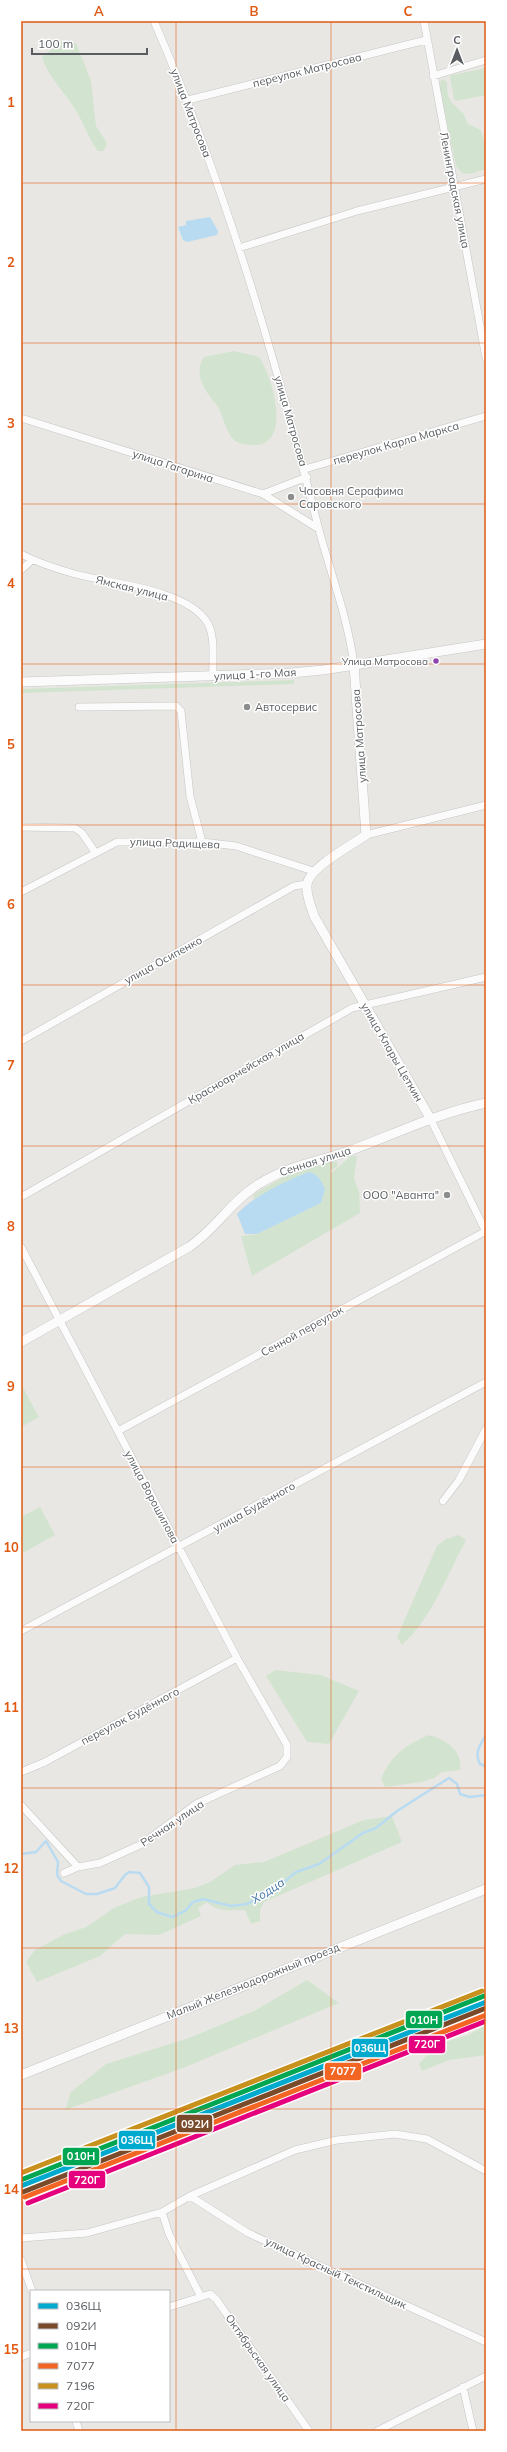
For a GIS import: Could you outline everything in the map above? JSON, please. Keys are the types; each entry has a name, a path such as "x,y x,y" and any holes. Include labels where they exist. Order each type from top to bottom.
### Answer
{"street":[{"name":"улица Матросова","path":"154,21 188,100 239,248 305,469 354,665 366,835"},
{"name":"Ленинградская улица","path":"424,21 426,40 455,187 486,358"},
{"name":"переулок Матросова","path":"188,100 426,40"},
{"path":"433,76 486,60"},
{"path":"239,248 357,211 486,178"},
{"name":"переулок Карла Маркса","path":"305,469 486,416"},
{"name":"улица Гагарина","path":"21,418 263,494 319,529"},
{"path":"263,494 307,477"},
{"name":"Ямская улица","path":"21,554 32,560 74,574 167,595 197,610 208,623 210,630 213,676"},
{"path":"21,570 32,560"},
{"name":"улица 1-го Мая","path":"21,682 291,673 354,665 486,644"},
{"path":"79,707 176,706 181,711 190,796 202,842"},
{"path":"307,884 313,871 366,835 486,805"},
{"path":"21,826 75,828 82,833 95,852"},
{"name":"улица Радищева","path":"21,892 95,852 117,842 202,842 236,846 313,871"},
{"name":"улица Клары Цеткин","path":"307,884 308,898 314,916 430,1118 486,1231"},
{"name":"улица Осипенко","path":"21,1041 294,886 307,884"},
{"name":"Красноармейская улица","path":"21,1197 352,1008 486,977"},
{"name":"Сенная улица","path":"21,1342 198,1241 237,1199 274,1175 299,1164 362,1146 430,1118 486,1103"},
{"name":"Сенной переулок","path":"118,1432 486,1231"},
{"name":"улица Ворошилова","path":"21,1247 58,1320 237,1658 287,1745"},
{"name":"улица Будённого","path":"21,1631 179,1548 486,1382"},
{"path":"443,1501 459,1480 486,1429"},
{"name":"переулок Будённого","path":"21,1772 45,1762 237,1658"},
{"name":"Речная улица","path":"64,1873 78,1867 100,1863 142,1844 196,1804 280,1766 287,1757 287,1745"},
{"path":"21,1805 78,1867"},
{"name":"Малый Железнодорожный проезд","path":"21,2075 486,1889"},
{"path":"21,2238 87,2233 162,2212 190,2196 295,2150 337,2140 395,2134 427,2140 486,2170"},
{"name":"улица Красный Текстильщик","path":"190,2196 248,2233 486,2342"},
{"path":"162,2212 169,2234 201,2297 170,2307"},
{"path":"21,2260 32,2290"},
{"name":"Октябрьская улица","path":"201,2297 210,2294 216,2299 309,2431"},
{"path":"21,2358 30,2354"},
{"path":"377,2431 486,2376"},
{"path":"463,2387 474,2431"}],"green space":[{"path":"63,40 76,43 91,81 96,126 107,143 104,151 98,151 71,102 48,71 42,57"},
{"path":"486,68 486,95 456,101 454,99 450,77 452,75"},
{"path":"444,79 447,83 448,96 452,103 463,113 468,124 481,130 486,148 486,169 470,174 462,173 456,166 439,85 441,80"},
{"path":"234,351 259,357 269,377 273,391 276,405 274,431 268,440 258,445 242,444 233,439 227,429 221,412 207,393 201,381 200,369 204,357"},
{"path":"294,680 294,684 21,693 21,689"},
{"path":"351,1156 357,1156 354,1178 359,1192 360,1213 252,1276 241,1236 257,1234 321,1203 301,1175 254,1199 253,1195 294,1172 316,1164 338,1162 337,1167 331,1170 330,1174"},
{"path":"21,1384 39,1417 21,1427"},
{"path":"40,1507 55,1535 21,1554 21,1517"},
{"path":"459,1535 466,1540 438,1596 422,1622 402,1645 397,1637 437,1546 446,1539"},
{"path":"275,1670 321,1675 359,1691 329,1744 307,1742 266,1676"},
{"path":"429,1735 447,1743 456,1751 459,1757 460,1770 442,1772 434,1778 421,1782 385,1787 381,1779 394,1757 413,1742"},
{"path":"392,1816 402,1842 264,1902 260,1910 260,1921 251,1924 245,1910 215,1908 207,1902 198,1908 201,1916 159,1935 125,1934 100,1956 37,1982 26,1962 35,1950 63,1935 86,1927 114,1908 141,1897 195,1888 210,1882 235,1865 264,1862 364,1820"},
{"path":"307,1980 339,2003 183,2068 65,2110 71,2092 106,2064 189,2038 254,2011"},
{"path":"486,2025 486,2055 449,2060 422,2071 419,2064 438,2044 469,2035"}],"water":[{"path":"210,217 218,231 217,235 187,242 183,240 178,227 186,225 186,221"},
{"path":"309,1172 315,1174 319,1178 325,1189 321,1203 257,1234 245,1234 237,1214 243,1208 251,1201 270,1190"}],"waterway":[{"name":"Ходца","path":"486,1735 478,1749 478,1760 480,1764 486,1766"},
{"name":"Ходца","path":"21,1854 36,1852 46,1841 58,1862 57,1875 61,1881 86,1894 97,1894 115,1888 129,1872 140,1873 149,1887 149,1904 157,1912 172,1917 185,1911 193,1902 203,1899 231,1906 247,1904 277,1888 296,1872 319,1864 363,1833 376,1828 397,1811 449,1778 457,1784 460,1794 470,1797 486,1795"}],"transit line":[{"name":"7196","path":"21,2173 482,1991"},
{"name":"010Н","path":"21,2180 484,1996"},
{"name":"036Щ","path":"21,2186 486,2002"},
{"name":"092И","path":"23,2192 486,2008"},
{"name":"7077","path":"25,2197 486,2015"},
{"name":"720Г","path":"28,2203 486,2021"}],"place":[{"name":"Часовня Серафима Саровского","path":"291,497"},
{"name":"Улица Матросова","path":"436,661"},
{"name":"Автосервис","path":"247,707"},
{"name":"ООО \"Аванта\"","path":"447,1195"}]}
